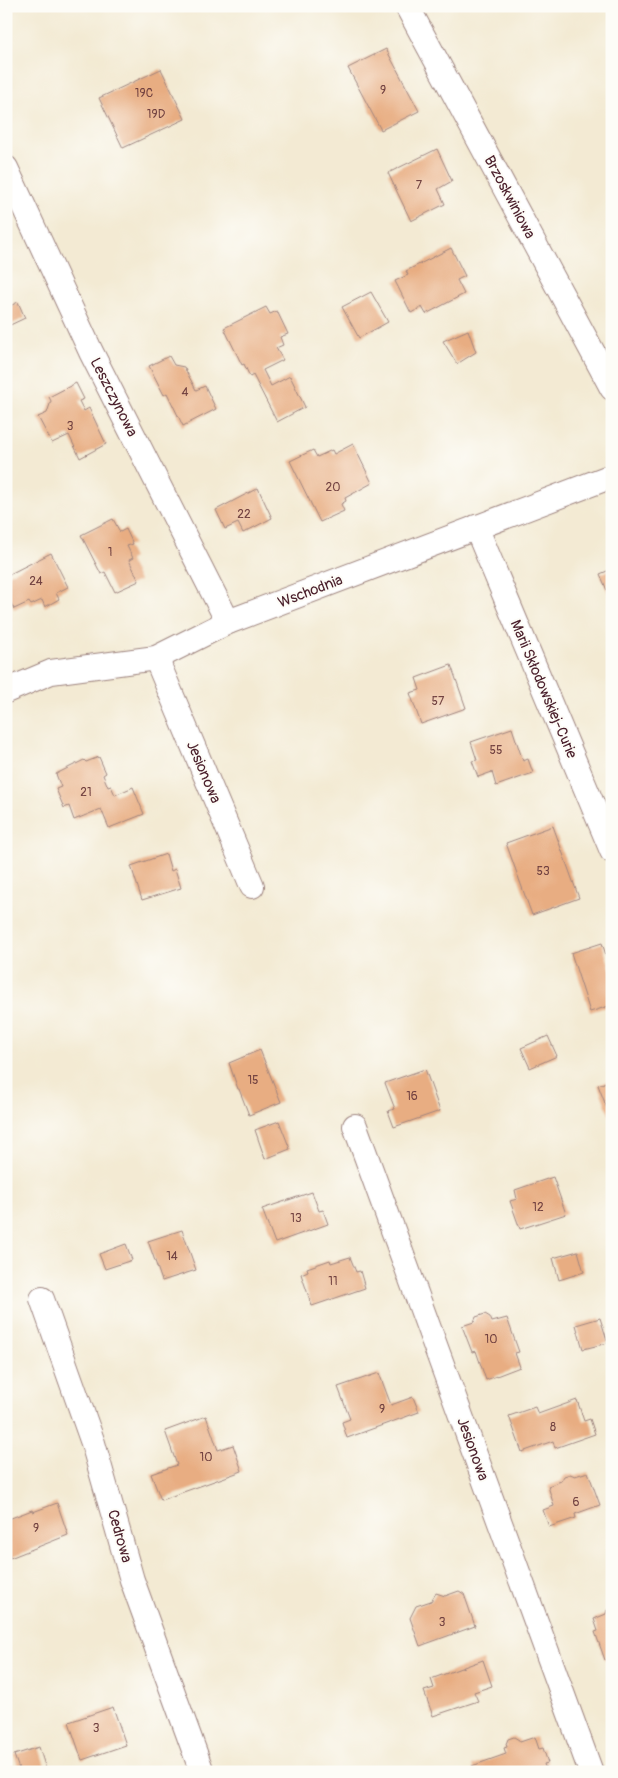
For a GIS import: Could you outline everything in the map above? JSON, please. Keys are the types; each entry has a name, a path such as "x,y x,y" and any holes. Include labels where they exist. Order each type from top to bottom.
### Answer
{"street":[{"name":"Brzoskwiniowa","path":"407,6 612,388"},
{"name":"Leszczynowa","path":"6,168 91,352 228,622"},
{"name":"Wschodnia","path":"6,691 51,672 156,658 228,622 612,476"},
{"name":"Marii Skłodowskiej-Curie","path":"476,527 612,851"},
{"name":"Jesionowa","path":"156,658 252,886"},
{"name":"Jesionowa","path":"355,1126 590,1772"},
{"name":"Cedrowa","path":"42,1299 93,1443 132,1580 202,1772"}],"building":[{"path":"386,49 419,111 381,130 348,68"},
{"path":"161,69 185,119 123,148 99,98"},
{"path":"437,149 452,181 438,189 445,204 411,221 388,173"},
{"path":"451,248 465,276 457,280 464,294 426,314 422,307 411,313 395,281 408,275 406,271"},
{"path":"371,292 388,322 359,338 342,307"},
{"path":"18,302 25,318 6,327 6,308"},
{"path":"266,307 270,314 277,311 288,334 280,337 283,345 276,348 283,360 263,370 271,386 290,376 305,407 277,422 253,375 250,377 244,364 242,365 224,328"},
{"path":"468,330 476,352 457,364 443,341"},
{"path":"169,356 174,365 184,367 196,390 205,386 216,409 183,426 167,393 164,395 149,366"},
{"path":"76,383 84,399 79,401 84,411 89,408 106,444 80,458 69,435 52,443 38,417 47,413 51,401 49,397"},
{"path":"353,444 372,483 345,498 346,501 341,504 344,511 320,522 290,461 313,450 317,457 332,450 334,454"},
{"path":"258,488 272,518 243,533 238,523 225,529 216,510"},
{"path":"113,519 120,532 126,529 133,544 127,546 133,558 129,560 139,581 115,592 105,572 101,574 81,535"},
{"path":"51,553 68,587 56,593 59,599 45,607 42,600 31,605 29,602 14,609 6,594 6,576"},
{"path":"612,569 612,602 600,574"},
{"path":"451,665 466,708 421,724 410,693 420,690 416,678"},
{"path":"512,728 523,761 528,759 533,773 496,786 492,772 478,777 472,761 477,760 471,742"},
{"path":"99,757 106,773 103,775 108,787 111,786 115,795 133,787 144,814 109,828 101,809 74,820 69,806 64,808 56,789 61,787 56,774 84,760 86,762"},
{"path":"553,826 579,898 532,915 506,843"},
{"path":"166,854 171,871 175,869 181,888 142,900 131,866"},
{"path":"602,943 612,973 612,1005 590,1012 571,953"},
{"path":"548,1036 557,1056 530,1068 521,1048"},
{"path":"260,1050 281,1102 249,1115 229,1063"},
{"path":"425,1069 440,1111 394,1127 388,1111 395,1109 385,1083"},
{"path":"612,1080 612,1115 610,1116 598,1085"},
{"path":"279,1121 290,1149 265,1159 255,1130"},
{"path":"553,1177 566,1214 520,1229 510,1201 517,1199 515,1190"},
{"path":"312,1192 319,1211 323,1210 328,1224 275,1243 262,1209"},
{"path":"182,1230 196,1270 162,1281 148,1241"},
{"path":"126,1244 132,1260 105,1269 99,1254"},
{"path":"578,1251 584,1272 559,1280 553,1258"},
{"path":"350,1257 356,1272 360,1271 365,1288 312,1306 301,1274 308,1271 307,1268 330,1260 331,1263"},
{"path":"485,1314 490,1317 492,1322 507,1318 519,1352 515,1353 520,1367 486,1380 476,1351 472,1352 462,1326 474,1322 476,1317"},
{"path":"600,1318 608,1343 583,1349 576,1325"},
{"path":"379,1373 391,1405 413,1397 419,1412 347,1438 342,1422 350,1419 338,1387"},
{"path":"577,1400 584,1421 590,1419 595,1434 555,1448 553,1441 522,1452 509,1416 535,1407 538,1414"},
{"path":"206,1416 218,1450 233,1445 242,1471 161,1500 151,1474 177,1465 165,1431"},
{"path":"588,1472 600,1505 575,1514 576,1518 549,1527 543,1510 554,1506 548,1486 561,1481 564,1476 570,1474 575,1476"},
{"path":"57,1503 68,1535 10,1558 6,1546 6,1520"},
{"path":"459,1591 464,1594 475,1626 420,1646 410,1618 416,1606 431,1601 436,1593 445,1596"},
{"path":"612,1609 612,1658 605,1660 595,1632 598,1631 594,1619 606,1614 607,1610"},
{"path":"483,1660 492,1686 474,1692 478,1701 433,1716 424,1691 434,1688 431,1679"},
{"path":"113,1707 126,1745 82,1760 69,1722"},
{"path":"514,1737 520,1742 535,1737 539,1749 543,1748 548,1763 544,1764 547,1772 474,1772 472,1766 506,1754 504,1748 507,1747 508,1739"},
{"path":"39,1747 47,1772 20,1772 14,1755"}]}
